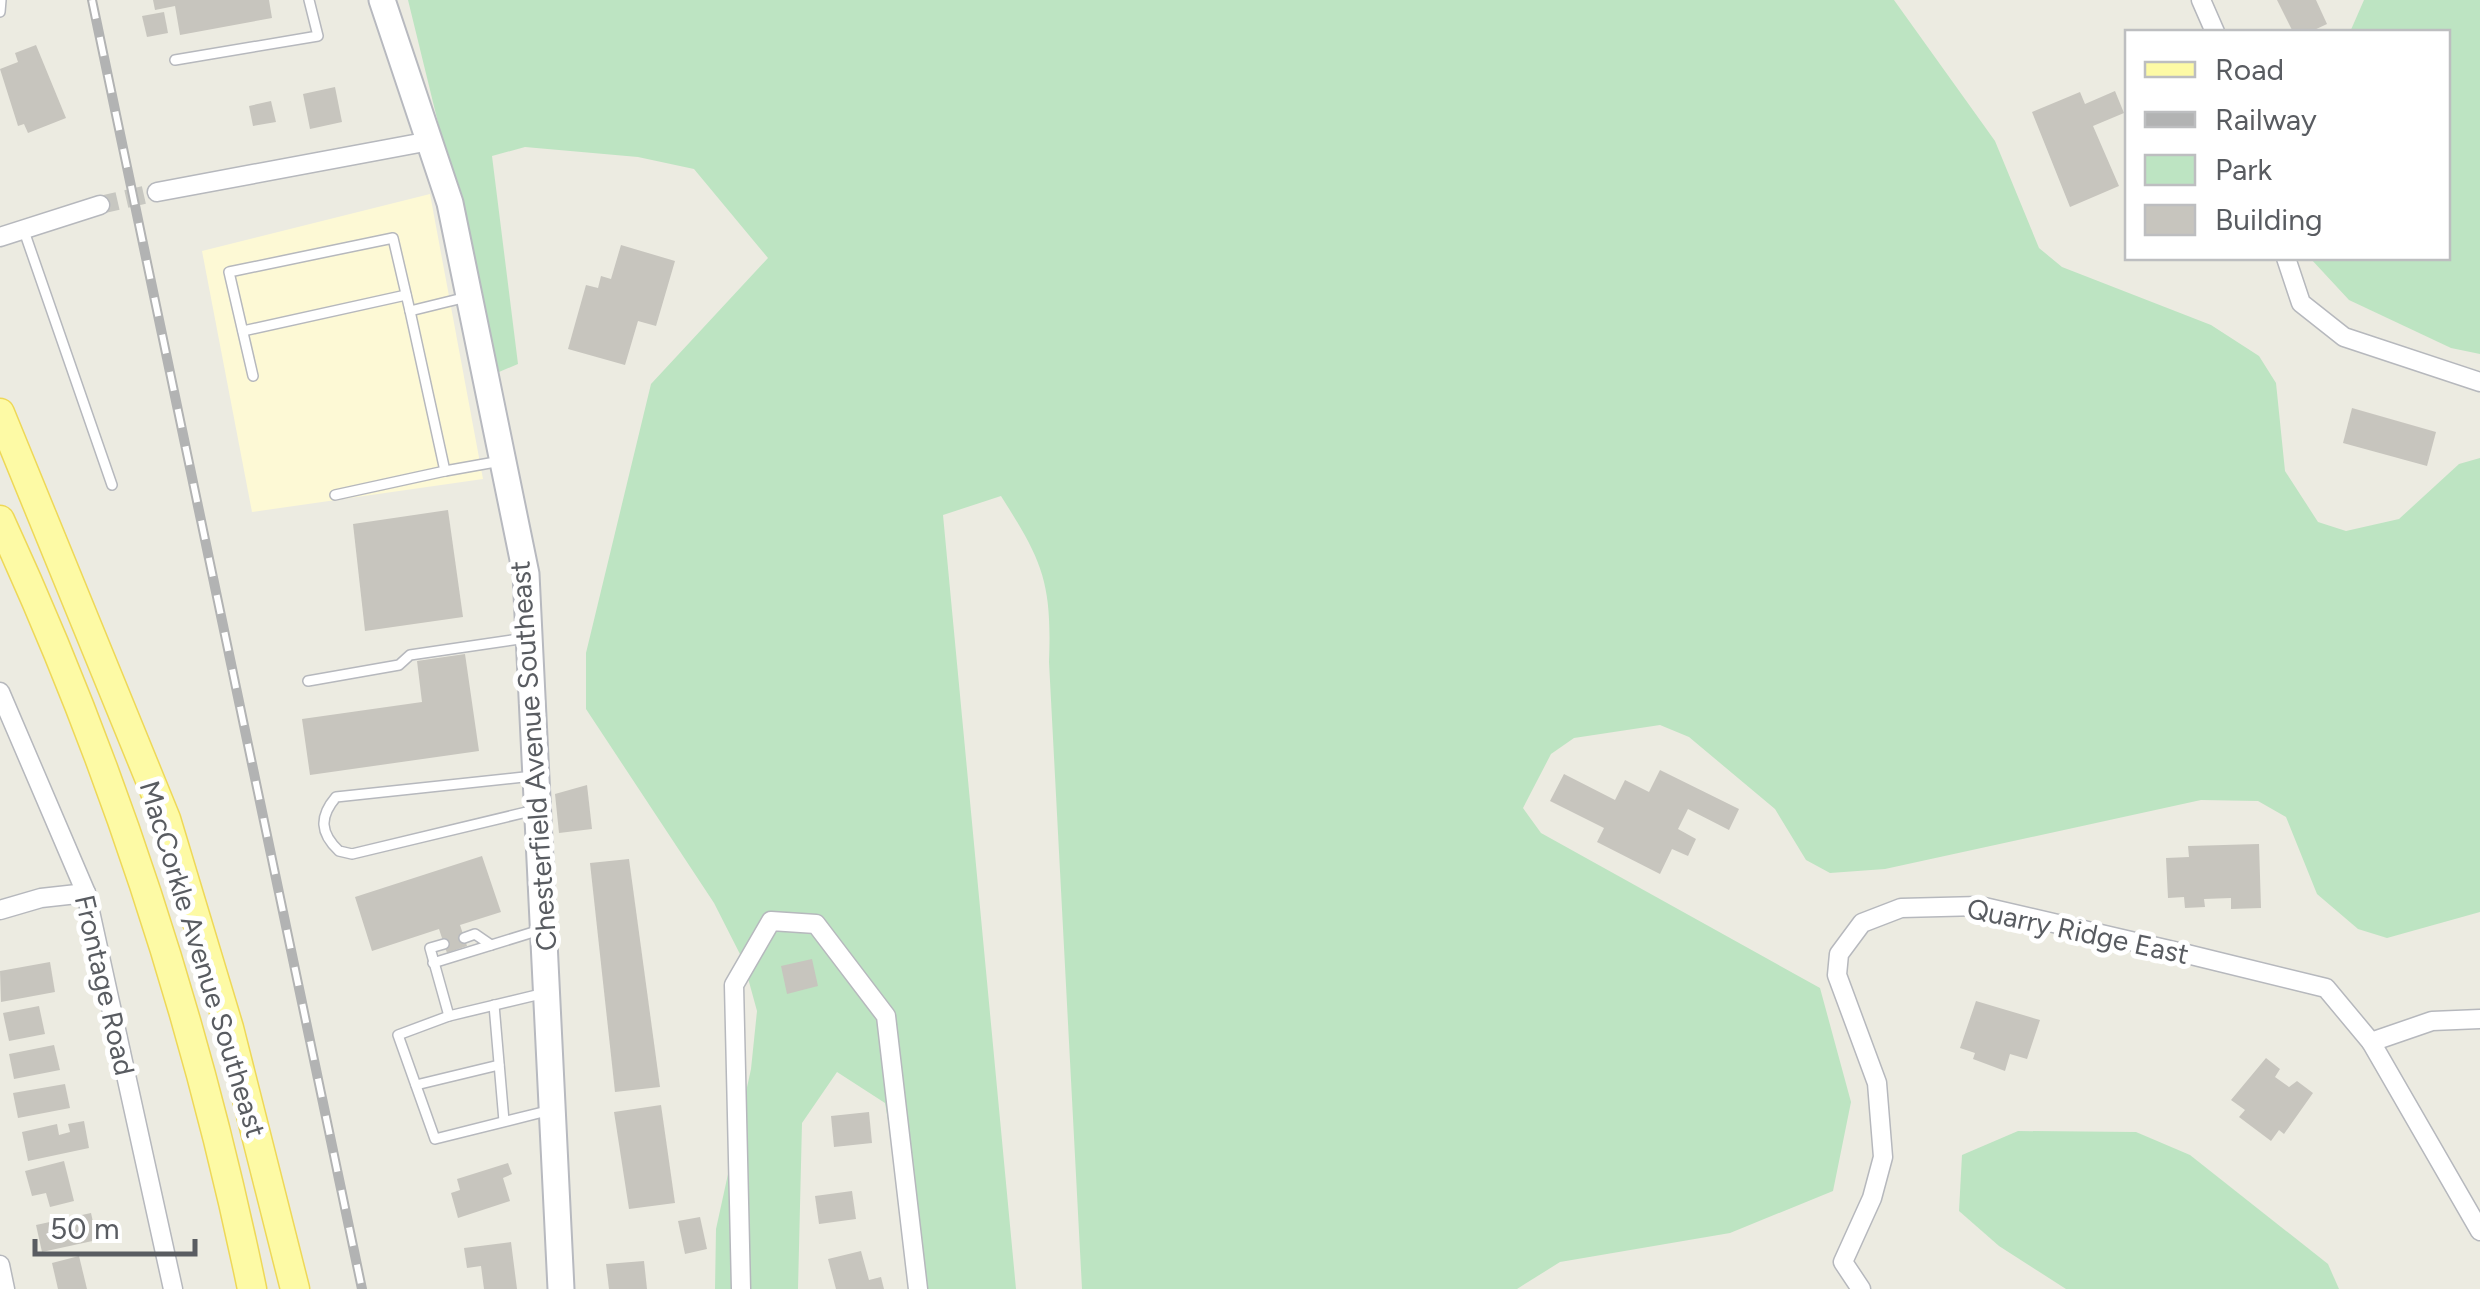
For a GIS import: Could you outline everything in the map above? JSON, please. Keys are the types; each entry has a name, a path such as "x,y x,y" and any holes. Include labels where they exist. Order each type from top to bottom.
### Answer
{"main road":[{"name":"MacCorkle Avenue Southeast","path":"0,413 166,819 229,1028 294,1289"},
{"name":"MacCorkle Avenue Southeast","path":"0,520 65,661 160,926 227,1168 252,1289"}],"street":[{"name":"Chesterfield Avenue Southeast","path":"382,0 450,202 526,574 561,1289"},
{"path":"2201,0 2214,30"},
{"path":"157,192 430,141"},
{"path":"0,237 100,205"},
{"path":"2287,260 2302,303 2344,337 2480,382"},
{"name":"Frontage Road","path":"0,692 86,893 173,1289"},
{"path":"0,910 41,898 86,893"},
{"name":"Quarry Ridge East","path":"1861,1289 1844,1262 1872,1198 1884,1157 1884,1127 1878,1083 1837,975 1839,954 1862,923 1900,908 1980,906 2191,955 2326,988 2371,1042"},
{"path":"742,1289 734,985 771,920 816,924 886,1016 918,1289"},
{"path":"2480,1019 2432,1021 2371,1042 2480,1231"},
{"path":"0,1265 5,1289"}],"lane":[{"path":"0,12 1,0"},
{"path":"176,60 318,36 310,0"},
{"path":"23,228 112,485"},
{"path":"253,376 230,272 393,238 445,472"},
{"path":"243,331 406,295"},
{"path":"410,311 470,296"},
{"path":"336,495 503,460"},
{"path":"308,681 399,666 410,655 529,638"},
{"path":"536,775 336,797 324,811 322,827 339,851 352,854 538,809"},
{"path":"433,963 546,928"},
{"path":"464,938 476,934 491,945"},
{"path":"444,944 430,948 449,1016"},
{"path":"548,992 449,1016 398,1034 435,1139 552,1109"},
{"path":"494,1005 504,1122"},
{"path":"416,1085 499,1065"}],"shaded area":[{"path":"430,194 483,479 252,512 202,251"}],"green space":[{"path":"408,0 1894,0 1995,141 2039,248 2062,267 2211,325 2259,356 2276,383 2285,471 2318,522 2346,531 2399,519 2459,464 2480,458 2480,912 2387,938 2358,929 2317,894 2286,817 2258,801 2201,800 1885,869 1830,873 1806,860 1775,809 1689,737 1660,725 1574,738 1551,754 1523,808 1541,833 1820,988 1851,1102 1833,1191 1730,1233 1560,1262 1517,1289 1082,1289 1049,612 1035,557 1001,496 943,515 1016,1289 918,1289 885,1103 837,1072 802,1123 798,1289 715,1289 716,1229 751,1069 757,1011 743,960 714,903 586,709 586,653 651,384 768,258 694,169 638,157 525,147 492,156 518,364 499,372"},
{"path":"2364,0 2480,0 2480,354 2451,348 2349,300 2312,260 2450,260 2450,30 2351,30"},
{"path":"2018,1131 2136,1132 2190,1155 2328,1264 2339,1289 2066,1289 1999,1246 1959,1211 1962,1155"}],"building":[{"path":"153,0 269,0 272,18 180,35 175,6 155,10"},
{"path":"2277,0 2316,0 2327,24 2314,30 2292,30"},
{"path":"164,12 168,33 147,37 142,16"},
{"path":"36,45 66,118 28,133 24,124 18,126 0,69 18,62 15,53"},
{"path":"335,87 342,122 310,129 303,94"},
{"path":"2115,91 2124,113 2093,126 2119,186 2070,207 2032,112 2080,92 2085,104"},
{"path":"271,101 276,122 253,126 249,106"},
{"path":"621,245 675,261 656,326 638,321 625,365 568,349 586,285 598,288 601,276 611,279"},
{"path":"2352,408 2436,432 2427,466 2343,443"},
{"path":"448,510 463,617 365,631 353,524"},
{"path":"465,654 479,751 310,775 302,719 422,702 417,661"},
{"path":"1660,770 1739,809 1729,830 1688,809 1678,829 1696,839 1688,856 1672,849 1660,874 1597,842 1604,828 1550,801 1564,774 1615,800 1625,780 1649,792"},
{"path":"587,785 592,829 559,833 555,794"},
{"path":"2259,844 2261,908 2231,909 2231,898 2204,899 2205,907 2185,908 2184,897 2168,898 2166,858 2189,857 2188,846"},
{"path":"482,856 501,912 460,925 467,946 447,953 439,929 372,951 355,897"},
{"path":"629,859 660,1087 615,1092 590,863"},
{"path":"812,959 818,986 787,994 781,966"},
{"path":"50,962 55,992 1,1002 0,971"},
{"path":"1976,1001 2040,1020 2027,1059 2010,1054 2005,1071 1973,1059 1975,1053 1960,1048"},
{"path":"39,1006 45,1034 9,1041 3,1013"},
{"path":"54,1045 60,1070 14,1079 9,1054"},
{"path":"2266,1058 2280,1069 2275,1077 2289,1087 2297,1081 2313,1093 2284,1134 2279,1130 2271,1141 2239,1117 2245,1110 2231,1100"},
{"path":"65,1084 70,1108 18,1118 13,1093"},
{"path":"661,1105 675,1203 629,1209 614,1112"},
{"path":"869,1112 872,1143 834,1147 831,1116"},
{"path":"84,1121 89,1148 28,1161 22,1132 57,1124 59,1135 70,1132 68,1124"},
{"path":"64,1161 74,1201 50,1207 46,1193 32,1196 25,1171"},
{"path":"508,1163 512,1174 503,1178 510,1201 458,1218 451,1193 460,1190 457,1179"},
{"path":"852,1191 856,1219 819,1224 815,1196"},
{"path":"91,1213 97,1240 42,1252 36,1225"},
{"path":"700,1217 707,1249 685,1254 678,1221"},
{"path":"511,1242 517,1289 484,1289 481,1266 467,1268 464,1248"},
{"path":"861,1251 869,1280 881,1277 884,1289 836,1289 828,1259"},
{"path":"79,1256 87,1289 58,1289 52,1263"},
{"path":"644,1261 647,1289 609,1289 606,1264"}],"tunnel":[{"path":"100,205 157,192"}],"railway":[{"path":"92,0 362,1289"}]}
